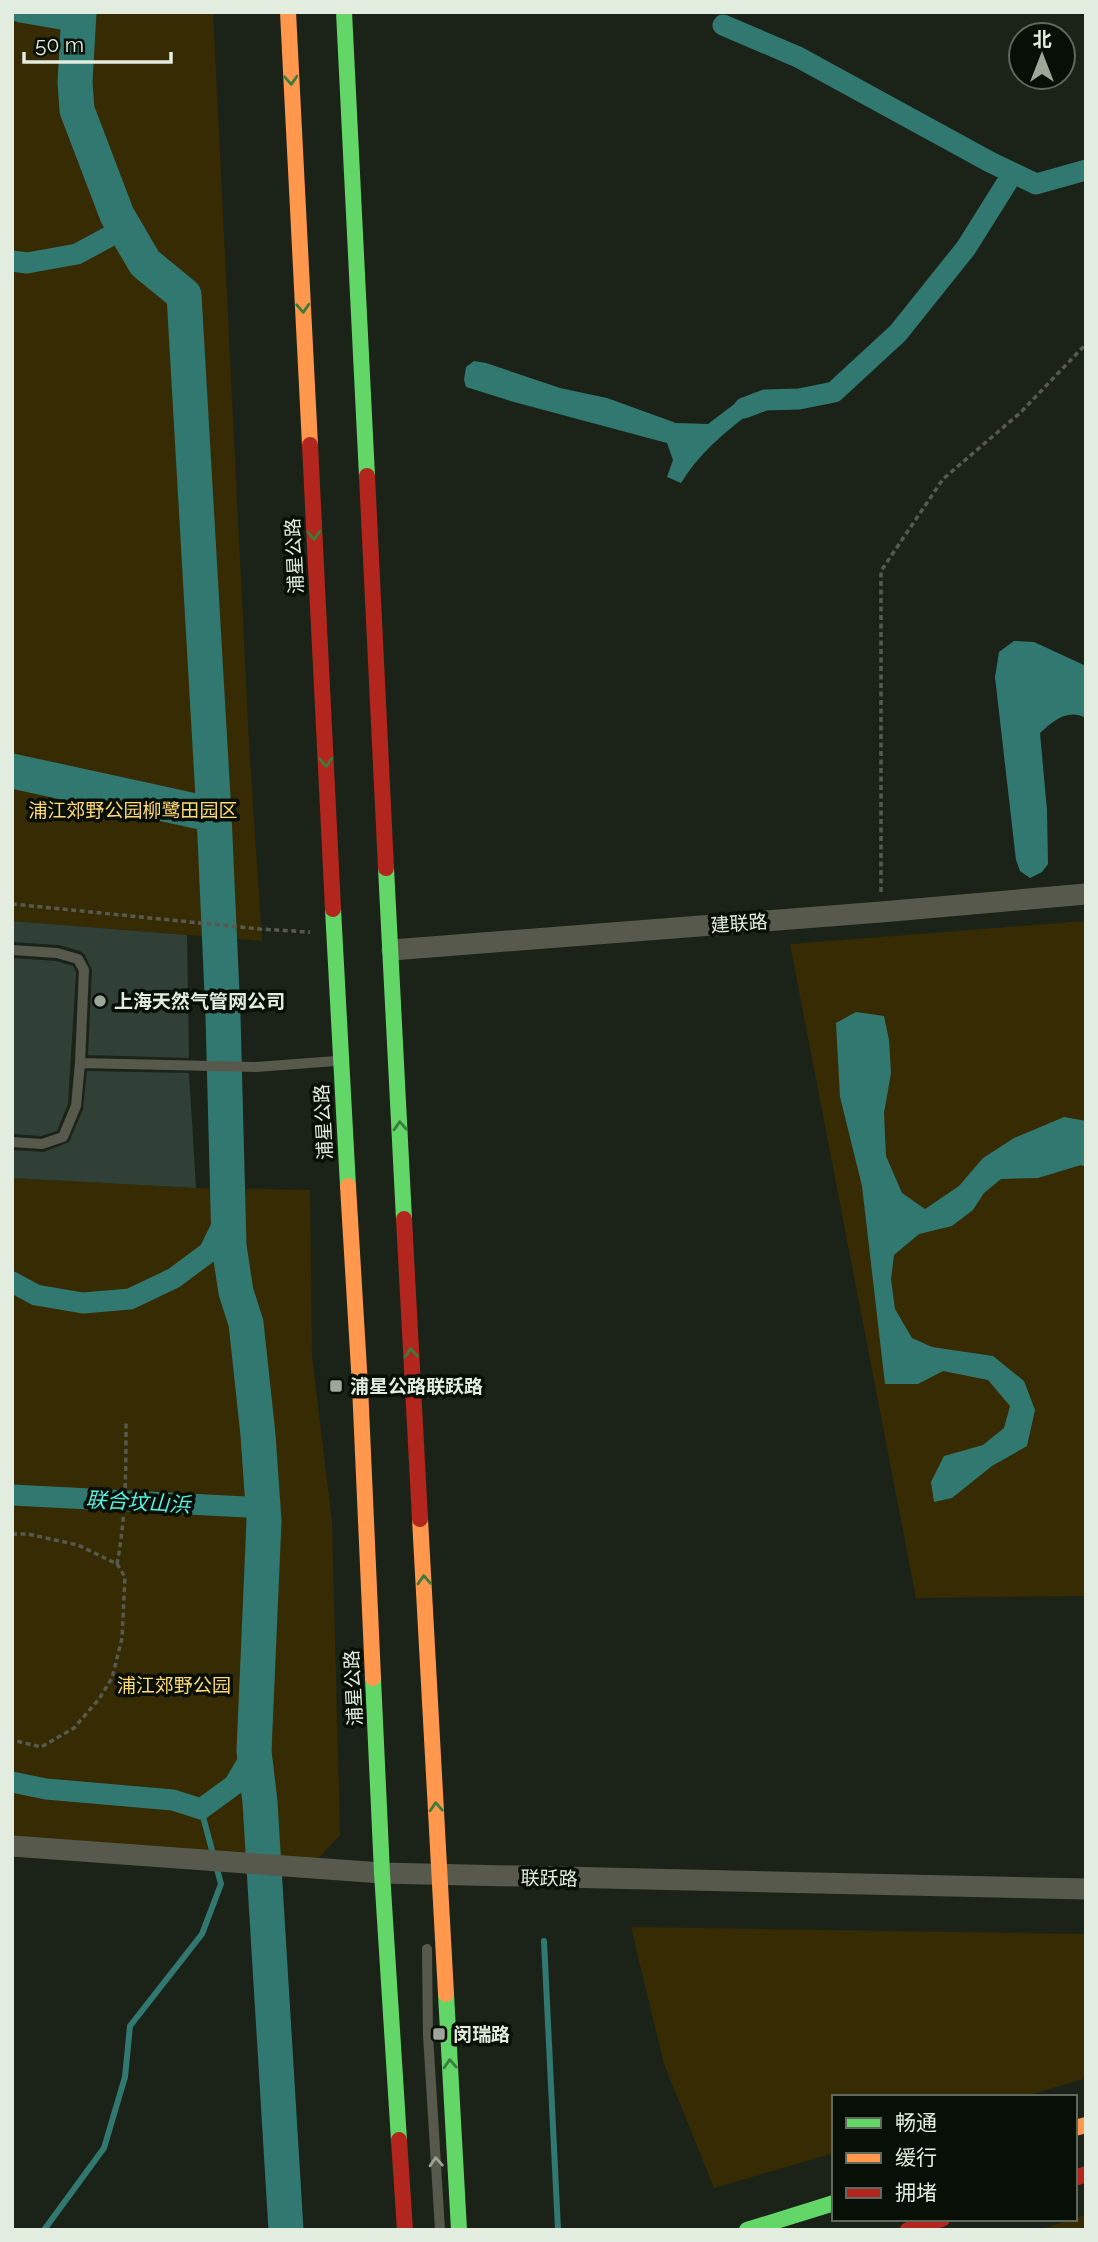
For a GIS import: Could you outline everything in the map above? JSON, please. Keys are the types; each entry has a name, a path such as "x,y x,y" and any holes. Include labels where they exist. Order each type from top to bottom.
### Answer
{"main road":[{"name":"浦星公路","path":"288,12 334,934 360,1386 382,1873 405,2230"},
{"path":"344,12 408,1306 459,2230"},
{"path":"747,2230 832,2204"},
{"path":"908,2230 936,2221"}],"street":[{"name":"建联路","path":"392,950 1086,894"},
{"name":"联跃路","path":"12,1846 382,1873 1086,1889"}],"lane":[{"path":"12,950 57,953 78,959 84,970 76,1106 63,1137 42,1144 12,1142"},
{"path":"80,1063 256,1067 341,1061"},
{"path":"430,1915 440,1875"},
{"path":"427,1941 428,2035 440,2230"}],"path":[{"path":"881,912 881,570 943,479 1020,412 1086,344"},
{"path":"12,904 246,928 334,934"},
{"path":"117,1564 123,1532 126,1421"},
{"path":"12,1534 29,1534 78,1545 117,1564 125,1577 122,1638 112,1678 106,1689 74,1728 41,1747 12,1740"}],"green space":[{"name":"浦江郊野公园柳鹭田园区","path":"12,12 213,12 249,743 262,941 12,921"},
{"path":"1086,921 1086,1596 916,1598 790,944"},
{"name":"浦江郊野公园","path":"12,1178 196,1188 310,1190 312,1356 332,1522 340,1835 316,1861 12,1838"},
{"path":"631,1927 1086,1934 1086,2078 1030,2095 832,2095 832,2154 714,2188 664,2064"},
{"path":"1086,2214 1086,2230 1038,2230 1077,2221 1077,2218"}],"water":[{"path":"474,361 560,388 607,398 676,423 708,424 737,402 749,414 712,445 681,483 667,477 673,460 667,443 466,387 466,367"},
{"path":"1014,641 1034,642 1086,666 1086,718 1067,715 1055,720 1040,733 1047,810 1048,864 1042,872 1030,878 1020,871 1016,860 995,677 999,652"},
{"path":"856,1012 884,1016 891,1073 884,1113 886,1156 902,1193 925,1209 959,1186 983,1158 1014,1138 1064,1117 1086,1121 1086,1167 1081,1165 1038,1178 1001,1179 984,1193 973,1210 952,1226 919,1234 894,1255 891,1279 895,1309 912,1338 932,1347 993,1356 1024,1381 1035,1410 1027,1446 992,1466 952,1498 934,1502 931,1482 944,1456 983,1445 1004,1428 1010,1406 988,1380 943,1371 918,1384 885,1384 862,1186 840,1097 836,1023"}],"building":[{"path":"12,921 187,935 189,1058 88,1055 92,970 85,955 59,945 12,942"},
{"path":"12,958 56,961 73,966 76,972 68,1104 57,1131 41,1136 12,1134"},
{"path":"87,1071 189,1073 196,1188 12,1178 12,1150 44,1152 69,1142 83,1109"}],"waterway":[{"path":"20,12 78,22"},
{"path":"79,12 75,82 77,110 117,215 145,263 184,295 214,815 229,1246 236,1292 246,1323 264,1521 254,1751 260,1802 286,2230"},
{"path":"723,25 798,57 990,162 1036,184 1086,170"},
{"path":"744,408 765,400 799,399 834,392 898,333 966,248 1013,173"},
{"path":"12,261 27,263 77,254 125,228"},
{"path":"12,771 214,815"},
{"path":"12,1282 36,1295 83,1303 130,1299 174,1278 209,1252 228,1213"},
{"name":"联合坟山浜","path":"12,1495 264,1508"},
{"path":"12,1782 46,1789 173,1800 201,1809 234,1785 254,1751"},
{"path":"44,2230 104,2148 125,2077 130,2026 202,1934 221,1884 201,1809"},
{"path":"544,1941 558,2230"}],"traffic: fast":[{"path":"344,12 367,476"},
{"path":"386,868 404,1219"},
{"path":"333,909 348,1186"},
{"path":"373,1678 399,2140"},
{"path":"446,1994 459,2230"},
{"path":"747,2230 832,2204"}],"traffic: slow":[{"path":"288,12 310,445"},
{"path":"348,1186 373,1678"},
{"path":"420,1519 446,1994"},
{"path":"1077,2127 1086,2125"}],"traffic: jam":[{"path":"310,445 333,909"},
{"path":"367,476 386,868"},
{"path":"404,1219 420,1519"},
{"path":"399,2140 405,2230"},
{"path":"1077,2177 1086,2174"},
{"path":"908,2230 936,2221"}],"place":[{"name":"上海天然气管网公司","path":"100,1001"},
{"name":"浦星公路联跃路","path":"336,1386"},
{"name":"闵瑞路","path":"439,2034"}]}
